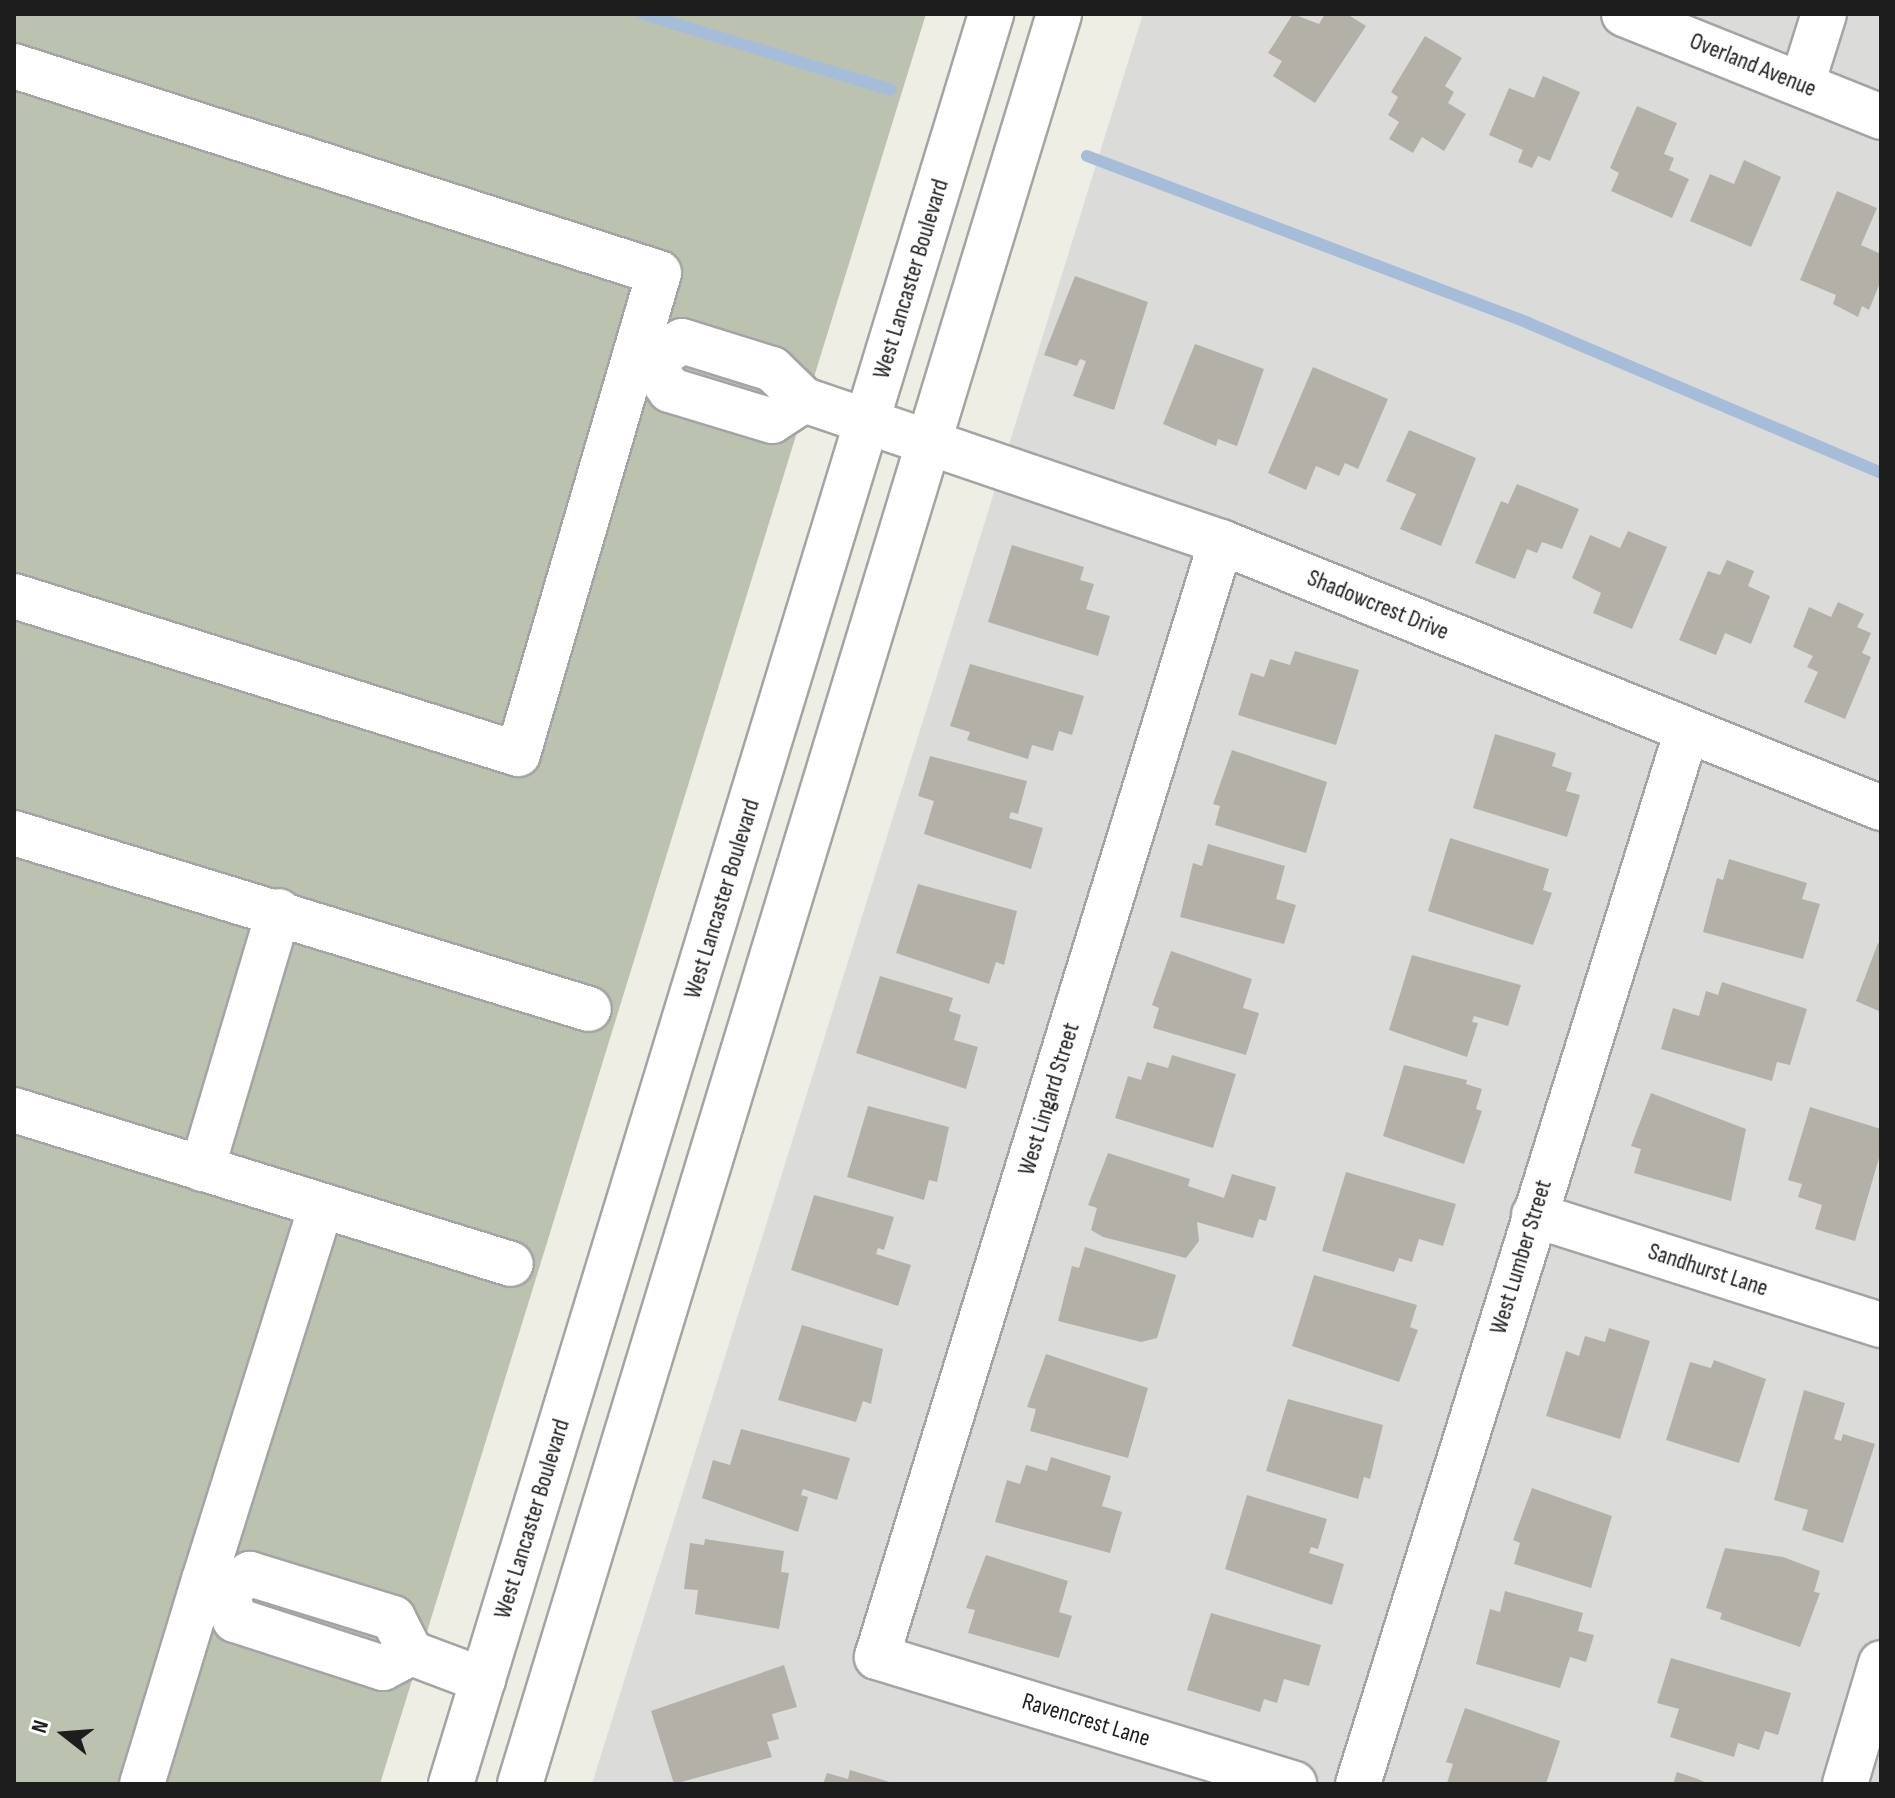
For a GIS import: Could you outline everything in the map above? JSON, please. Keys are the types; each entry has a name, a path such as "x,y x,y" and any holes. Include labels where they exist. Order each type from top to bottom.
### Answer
{"street":[{"name":"West Lancaster Boulevard","path":"451,1784 991,14"},
{"path":"520,1784 1059,14"},
{"name":"Overland Avenue","path":"1624,14 1881,117"},
{"path":"1802,84 1824,14"},
{"path":"14,66 659,273 643,360 518,754 14,596"},
{"name":"Shadowcrest Drive","path":"643,360 682,341 772,369 804,400 1221,542 1881,808"},
{"name":"West Lingard Street","path":"877,1657 1221,542"},
{"name":"West Lumber Street","path":"1358,1784 1687,730"},
{"path":"14,833 279,911 589,1009"},
{"path":"202,1169 279,911"},
{"path":"14,1110 511,1264"},
{"path":"142,1784 215,1585 321,1207"},
{"name":"Sandhurst Lane","path":"1534,1215 1881,1325"},
{"path":"215,1585 250,1574 393,1618 411,1653 483,1680"},
{"name":"Ravencrest Lane","path":"877,1657 1294,1784"},
{"path":"1845,1784 1881,1663"}],"shaded area":[{"path":"14,14 926,14 380,1784 14,1784"},
{"path":"1143,14 1881,14 1881,1784 592,1784"}],"building":[{"path":"1293,14 1319,24 1325,14 1347,14 1366,26 1315,103 1273,76 1282,61 1268,53"},
{"path":"1425,36 1462,58 1445,86 1454,92 1448,103 1466,114 1444,151 1422,137 1413,153 1389,139 1399,122 1388,115 1398,97 1391,92"},
{"path":"1543,76 1580,92 1550,161 1538,156 1532,168 1518,162 1523,150 1489,135 1509,88 1534,98"},
{"path":"1637,106 1677,123 1664,154 1674,158 1669,170 1689,179 1672,218 1611,191 1619,173 1610,168"},
{"path":"1744,160 1781,177 1751,247 1690,221 1710,174 1734,184"},
{"path":"1837,191 1877,208 1861,245 1881,254 1881,280 1869,310 1862,306 1858,317 1833,304 1836,295 1800,280"},
{"path":"1075,276 1148,302 1114,410 1073,396 1086,361 1080,359 1077,366 1044,355"},
{"path":"1195,344 1264,369 1237,446 1218,439 1216,446 1163,424"},
{"path":"1313,367 1388,399 1358,469 1345,463 1339,476 1316,466 1306,490 1268,473"},
{"path":"1409,430 1476,458 1441,546 1400,529 1416,494 1386,481"},
{"path":"1517,484 1579,509 1562,549 1542,542 1537,553 1527,549 1515,579 1475,563 1501,501 1508,504"},
{"path":"1628,531 1667,547 1632,629 1593,613 1601,593 1572,578 1590,535 1620,548"},
{"path":"1012,545 1084,567 1080,580 1094,584 1086,609 1110,616 1098,656 988,622"},
{"path":"1727,560 1754,571 1748,586 1770,596 1751,644 1725,633 1716,655 1679,640 1708,571 1720,575"},
{"path":"1838,602 1864,614 1857,627 1871,633 1862,653 1871,657 1845,719 1804,702 1818,672 1807,667 1813,656 1793,647 1809,607 1831,617"},
{"path":"1295,651 1359,670 1336,745 1238,715 1251,673 1264,677 1270,659 1290,665"},
{"path":"970,664 1084,696 1072,735 1059,731 1053,751 1032,745 1028,759 967,740 970,732 950,726"},
{"path":"1495,734 1556,753 1552,766 1572,773 1566,791 1580,795 1567,837 1473,808"},
{"path":"1232,750 1327,782 1306,853 1215,825 1220,806 1213,804"},
{"path":"930,756 1027,781 1018,814 1011,812 1009,818 1043,828 1031,869 924,834 934,801 918,796"},
{"path":"1450,838 1549,869 1543,890 1552,893 1533,945 1428,911"},
{"path":"1208,844 1285,866 1276,899 1296,905 1284,944 1180,917 1193,863 1202,866"},
{"path":"1729,859 1807,883 1802,899 1820,904 1803,959 1703,932 1717,878 1723,880"},
{"path":"918,884 1017,911 1004,965 996,962 989,984 896,953"},
{"path":"1878,943 1881,945 1881,1012 1856,1001"},
{"path":"1171,951 1252,979 1243,1008 1259,1013 1246,1055 1153,1028 1159,1008 1152,1005"},
{"path":"1412,955 1521,985 1508,1026 1474,1016 1472,1022 1478,1023 1467,1057 1389,1030"},
{"path":"880,976 953,998 949,1011 961,1015 954,1040 978,1047 966,1089 856,1053"},
{"path":"1722,982 1807,1009 1790,1065 1777,1062 1772,1081 1661,1049 1673,1008 1699,1016 1706,991 1718,995"},
{"path":"1172,1055 1236,1074 1213,1148 1115,1118 1128,1076 1141,1080 1147,1062 1168,1068"},
{"path":"1404,1065 1467,1080 1466,1084 1482,1089 1476,1109 1482,1111 1464,1164 1383,1136"},
{"path":"1651,1093 1746,1129 1731,1201 1634,1173 1641,1149 1631,1146"},
{"path":"868,1106 949,1127 937,1182 929,1180 924,1200 847,1177"},
{"path":"1810,1107 1881,1129 1881,1151 1855,1241 1815,1229 1822,1205 1798,1197 1802,1184 1788,1180"},
{"path":"1108,1153 1190,1179 1188,1186 1224,1198 1232,1174 1276,1187 1266,1221 1259,1219 1253,1238 1197,1222 1199,1241 1186,1258 1103,1237 1091,1230 1097,1208 1088,1205"},
{"path":"1346,1172 1456,1204 1443,1246 1419,1239 1412,1262 1399,1258 1394,1272 1322,1251"},
{"path":"814,1195 894,1217 884,1250 878,1248 876,1254 911,1265 898,1306 791,1270"},
{"path":"1085,1247 1176,1275 1157,1338 1141,1342 1058,1321 1072,1266 1079,1268"},
{"path":"1314,1275 1417,1305 1410,1327 1418,1330 1399,1382 1292,1346"},
{"path":"802,1325 883,1349 871,1404 863,1401 856,1422 778,1400"},
{"path":"1609,1328 1650,1341 1620,1439 1546,1416 1566,1351 1579,1356 1585,1336 1605,1342"},
{"path":"1046,1354 1148,1388 1128,1458 1030,1431 1036,1409 1027,1407"},
{"path":"1714,1360 1766,1379 1739,1463 1666,1440 1690,1362 1711,1368"},
{"path":"1804,1390 1845,1403 1834,1439 1841,1441 1843,1434 1875,1444 1843,1543 1802,1530 1808,1510 1774,1500"},
{"path":"1288,1399 1383,1425 1370,1479 1364,1477 1358,1499 1266,1471"},
{"path":"741,1429 850,1458 837,1500 803,1489 801,1495 808,1497 798,1532 702,1498 713,1460 730,1465"},
{"path":"1051,1457 1111,1476 1102,1506 1122,1512 1110,1553 995,1522 1007,1480 1020,1484 1026,1465 1047,1471"},
{"path":"1532,1488 1612,1516 1591,1588 1514,1564 1520,1543 1513,1540"},
{"path":"1247,1495 1327,1519 1318,1549 1311,1547 1309,1553 1344,1564 1332,1605 1225,1569"},
{"path":"705,1539 784,1551 781,1572 789,1573 779,1629 695,1614 698,1590 684,1589 690,1543 704,1545"},
{"path":"1725,1548 1783,1557 1820,1571 1814,1592 1820,1593 1800,1647 1720,1619 1722,1613 1706,1608"},
{"path":"986,1555 1068,1581 1059,1612 1072,1616 1059,1658 968,1633 975,1610 966,1608"},
{"path":"1505,1591 1583,1613 1578,1631 1594,1635 1586,1662 1570,1657 1560,1688 1476,1664 1490,1609 1500,1612"},
{"path":"1211,1613 1321,1645 1309,1686 1284,1679 1277,1703 1264,1699 1260,1712 1187,1690"},
{"path":"1671,1658 1791,1693 1778,1735 1765,1731 1759,1750 1738,1743 1734,1757 1670,1737 1679,1709 1657,1703"},
{"path":"784,1665 797,1707 772,1714 779,1739 767,1742 772,1757 674,1784 651,1711"},
{"path":"1465,1708 1560,1741 1546,1784 1447,1783 1453,1764 1446,1762"},
{"path":"850,1770 893,1784 823,1784 827,1773 848,1779"},
{"path":"1677,1772 1698,1779 1708,1784 1673,1784"}],"waterway":[{"path":"643,14 891,90"},
{"path":"1087,156 1528,323 1881,473"}]}
